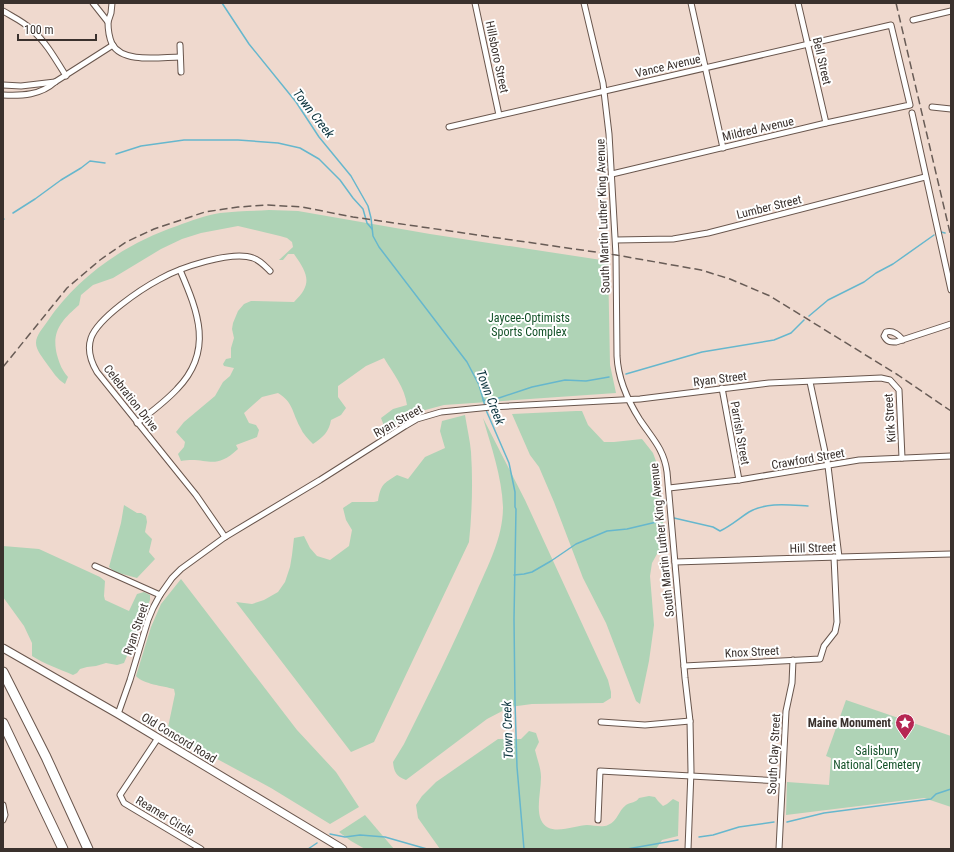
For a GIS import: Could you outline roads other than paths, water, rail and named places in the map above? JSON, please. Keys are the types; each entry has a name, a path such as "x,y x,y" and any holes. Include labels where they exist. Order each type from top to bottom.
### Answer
{"highway":[{"path":"3,672 46,757 88,849"},
{"path":"3,723 63,849"}],"main road":[{"name":"Old Concord Road","path":"3,648 118,714 343,849"}],"street":[{"path":"93,3 108,22"},
{"path":"112,3 108,22 109,33 113,45 126,55 134,58 180,57"},
{"name":"Hillsboro Street","path":"475,3 499,115"},
{"name":"South Martin Luther King Avenue","path":"584,3 604,91 609,134 616,240 617,360 620,378 629,399 640,419 662,451 666,462 690,721 691,777 688,849"},
{"path":"691,3 723,148"},
{"name":"Bell Street","path":"798,3 826,123"},
{"path":"3,11 21,21 42,40 66,76"},
{"path":"913,20 951,11"},
{"name":"Vance Avenue","path":"449,127 891,25 910,105"},
{"path":"3,95 24,96 49,88 55,82 113,45"},
{"path":"180,45 181,72"},
{"path":"3,85 21,86 55,82"},
{"name":"Mildred Avenue","path":"612,174 826,123 910,105"},
{"path":"932,107 951,109"},
{"path":"912,113 951,290"},
{"name":"Lumber Street","path":"616,240 673,239 708,233 925,177"},
{"name":"Celebration Drive","path":"225,538 196,495 137,423 93,365 90,355 91,339 94,332 106,318 134,295 160,278 180,270 213,260 244,256 254,258 264,264 270,271"},
{"path":"137,423 178,389 190,372 198,352 200,334 197,313 180,270"},
{"path":"902,340 951,324"},
{"name":"Ryan Street","path":"118,714 148,620 160,595 172,578 181,569 225,538 417,419 441,412 491,407 650,398 722,388 769,384 881,378 890,380"},
{"name":"Kirk Street","path":"890,380 900,390 902,458"},
{"path":"810,382 828,466 836,557"},
{"name":"Parrish Street","path":"722,388 739,480"},
{"name":"Crawford Street","path":"669,488 739,480 859,460 951,456"},
{"name":"Hill Street","path":"675,562 951,554"},
{"name":"Knox Street","path":"684,666 820,659 824,646 835,632 837,622 836,557"},
{"path":"95,566 160,595"},
{"name":"South Clay Street","path":"779,849 786,711 792,683 793,660"},
{"path":"601,722 645,725 690,721"},
{"name":"Reamer Circle","path":"158,738 120,795 120,799 124,803 201,849"},
{"path":"598,820 600,771 782,781"},
{"path":"3,805 5,815 3,820"}],"waterway":[{"name":"Town Creek","path":"222,3 249,44 296,102 319,137 351,176 368,206 373,236 379,247 467,362 479,385 485,406"},
{"path":"116,154 141,146 184,140 238,140 278,143 300,148 319,159 340,180 363,209 367,223 372,229"},
{"path":"13,213 90,161 105,163"},
{"path":"941,232 945,233"},
{"path":"809,316 828,300 864,282 876,273 893,264 934,235"},
{"path":"626,374 702,352 774,340 791,333 804,320"},
{"path":"483,400 490,401 532,387 565,380 586,381 609,377"},
{"name":"Town Creek","path":"486,410 509,463 515,492 515,702 517,767 524,849"},
{"path":"674,518 713,527 720,531 749,512 770,505 808,506"},
{"path":"514,575 532,572 576,544 607,531 627,529 665,520"},
{"path":"787,822 824,813 931,799 936,794 951,789"},
{"path":"699,837 713,835 739,827 774,822"},
{"path":"330,834 345,837 360,835 385,837 427,849"},
{"path":"627,849 678,840"},
{"path":"308,849 317,843"}],"railway":[{"path":"896,3 951,237"},
{"path":"3,367 67,288 100,260 126,242 154,229 205,212 238,207 268,205 302,207 353,217 616,255 701,270 730,279 770,296 898,375 951,411"}],"place":[{"name":"Maine Monument","path":"905,740"}],"park label":[{"name":"Jaycee-Optimists Sports Complex","path":"529,325"},
{"name":"Salisbury National Cemetery","path":"877,758"}]}
